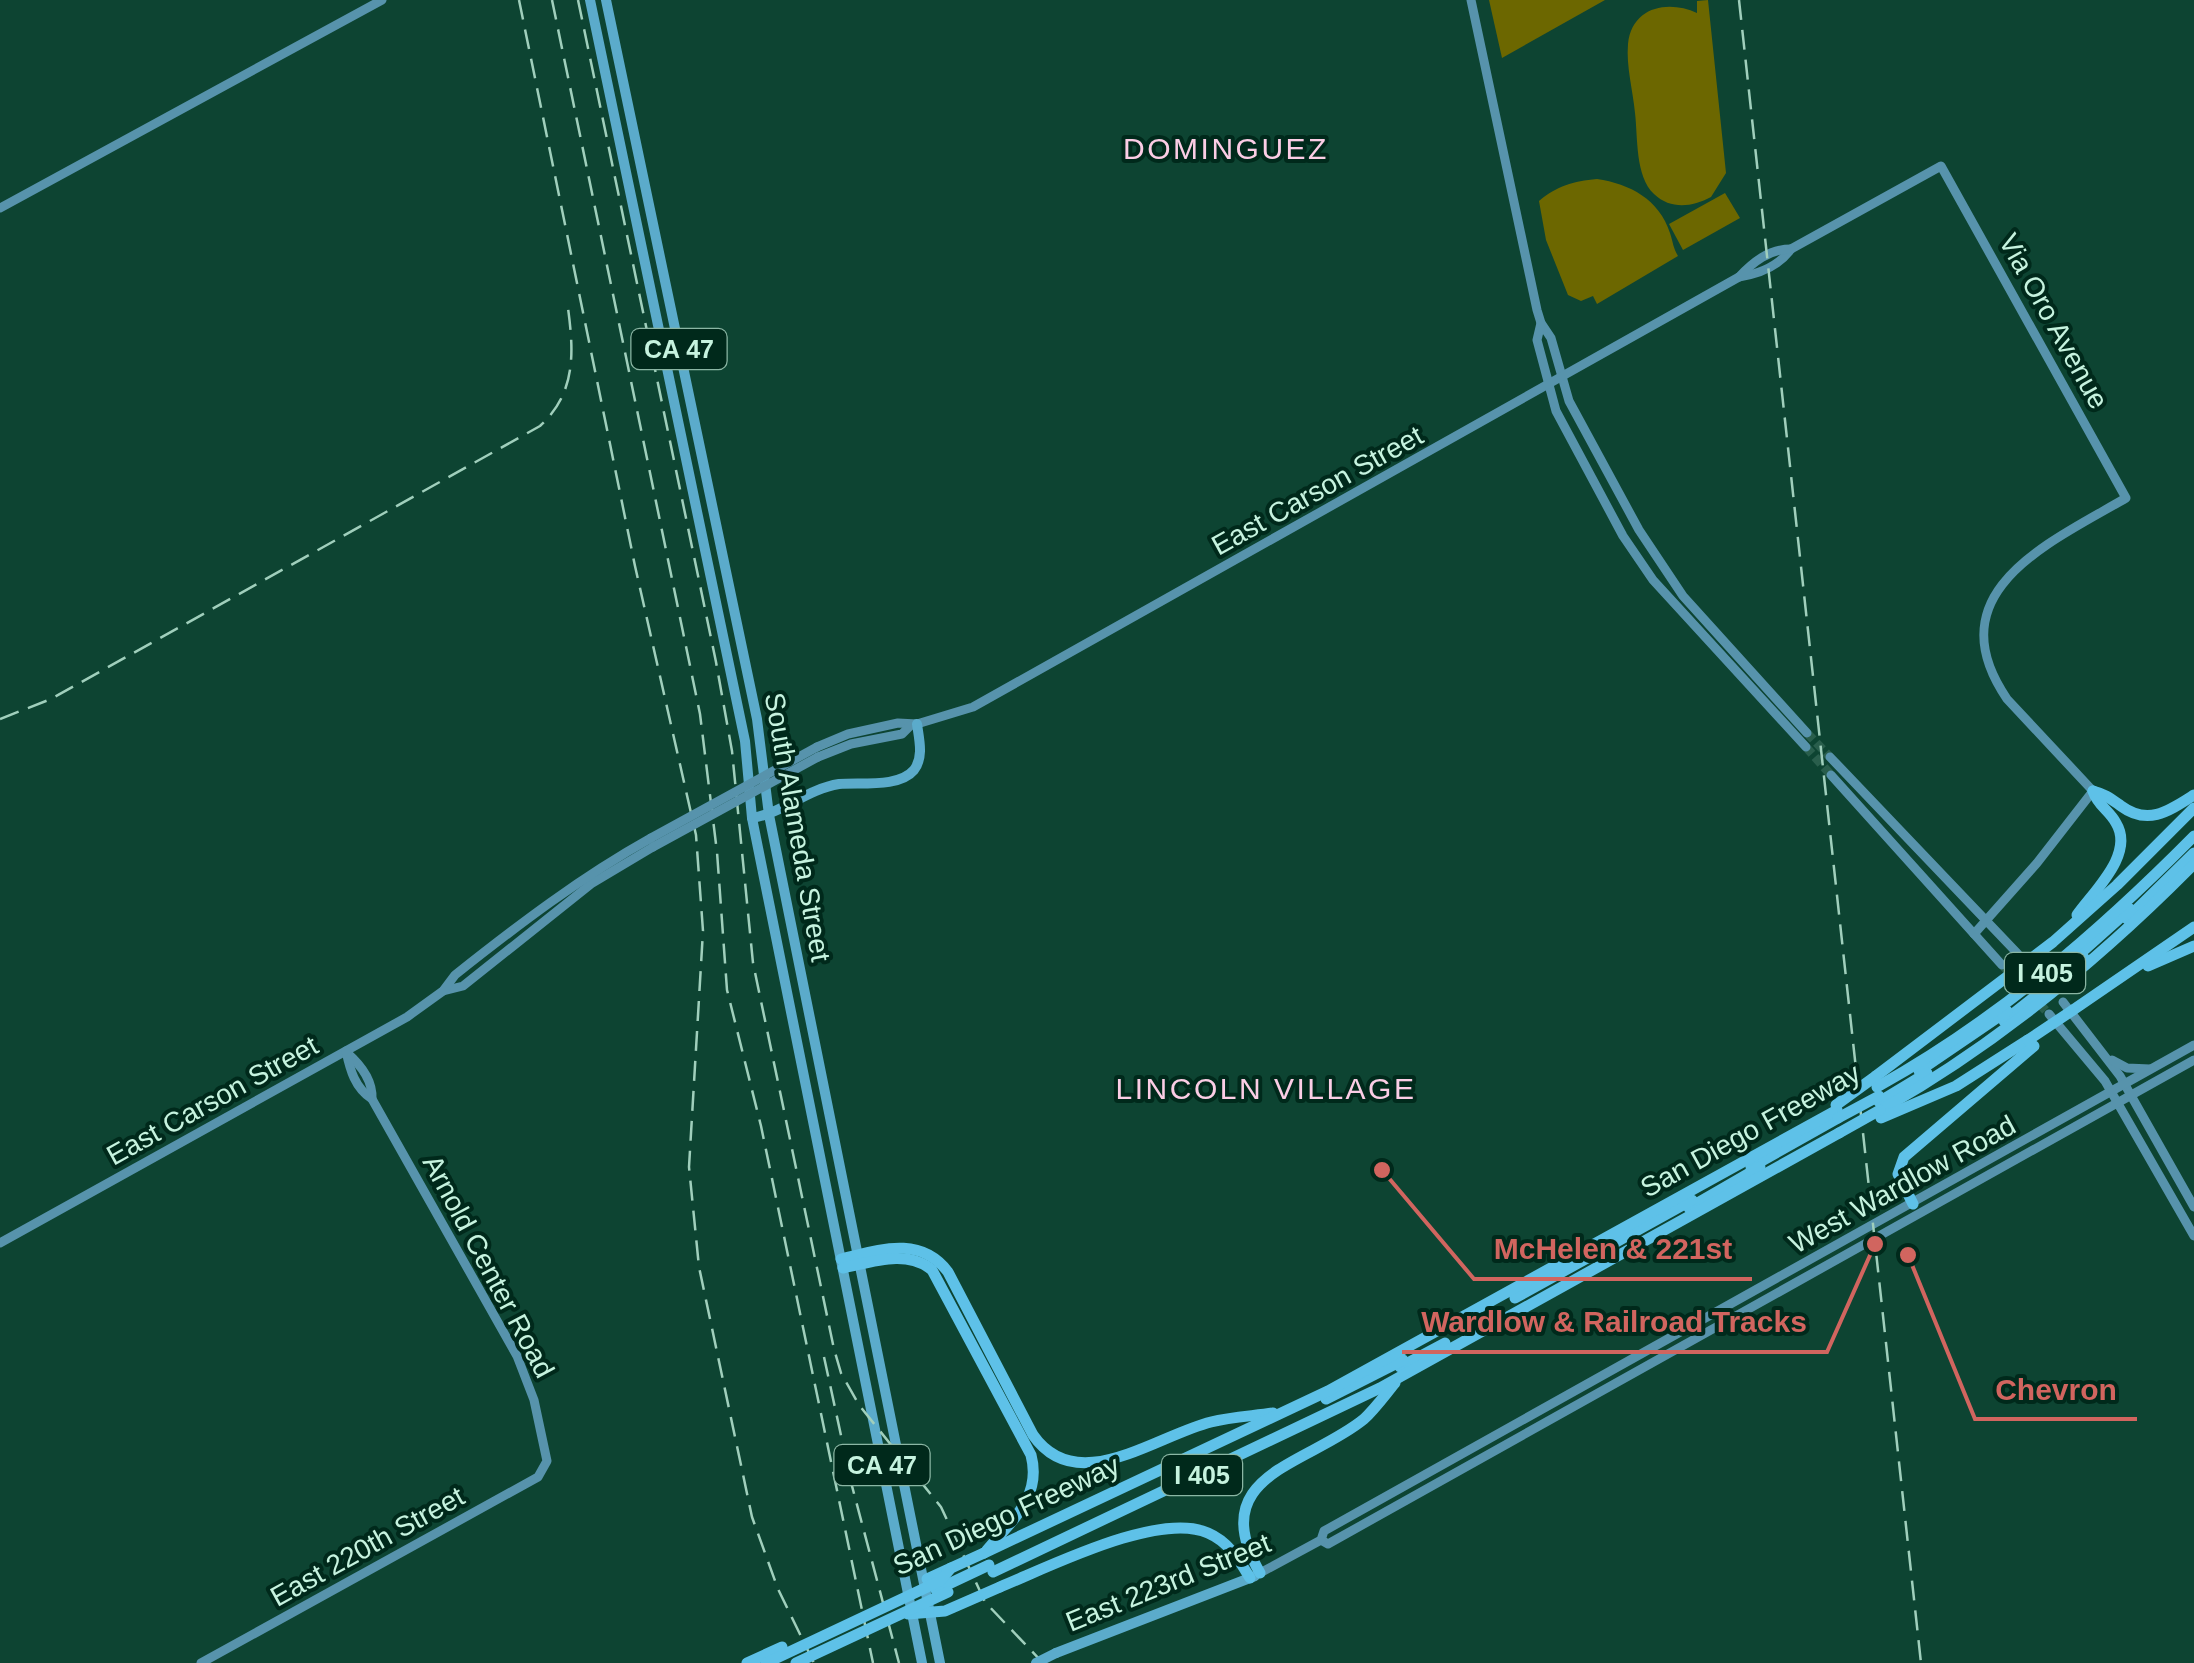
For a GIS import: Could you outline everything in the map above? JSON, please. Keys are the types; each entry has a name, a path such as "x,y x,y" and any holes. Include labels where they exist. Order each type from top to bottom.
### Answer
{"highway":[{"path":"2092,791 2106,794 2134,814 2148,817 2165,813 2194,795"},
{"path":"2066,930 2121,848 2118,826 2097,804 2092,791"},
{"path":"1879,1098 2066,930 2194,808"},
{"name":"San Diego Freeway","path":"1879,1098 2050,970 2194,836"},
{"path":"1380,1388 1394,1370 1879,1098 1985,1034 2042,993 2126,920 2194,850"},
{"name":"San Diego Freeway","path":"796,1663 898,1615 989,1563 1023,1535 1307,1402 1808,1126 1838,1121 1986,1044 2108,948 2194,864"},
{"path":"1914,1204 1898,1174 1904,1157 2068,1006 2096,994 2194,927"},
{"path":"2110,984 2194,946"},
{"path":"1879,1098 1956,1086 2031,1043"},
{"path":"1307,1402 1332,1398 1357,1385 1838,1121"},
{"name":"San Diego Freeway","path":"747,1663 951,1568 1022,1558 1380,1388 1818,1146 1838,1121"},
{"path":"842,1263 908,1248 929,1253 942,1264 1032,1435 1045,1451 1062,1460 1097,1463 1210,1422 1287,1411"},
{"path":"778,1663 989,1563 1033,1487 1031,1455 936,1276 924,1262 910,1258 861,1259"},
{"path":"1255,1576 1243,1529 1244,1514 1257,1487 1272,1472 1364,1418 1401,1376"},
{"path":"898,1615 946,1611 1100,1547 1176,1528 1198,1529 1220,1540 1255,1576"},
{"path":"766,1663 940,1581 951,1568"}],"main road":[{"path":"0,208 382,0"},
{"name":"South Alameda Street","path":"590,0 745,741 752,818 922,1663"},
{"name":"South Alameda Street","path":"606,0 757,718 769,815 940,1663"},
{"path":"1471,0 1541,323 1551,338 1560,380 1606,473 1671,580 1807,733"},
{"name":"East Carson Street","path":"0,1243 346,1052 443,991 463,986 591,884 652,842 818,752 902,734 913,725 974,707 1739,277 1754,275 1783,259 1790,249 1941,166"},
{"name":"Via Oro Avenue","path":"1941,166 2126,498 2018,564 1990,603 1985,625 1984,647 1996,682 2092,791"},
{"path":"1541,323 1537,340 1547,387 1574,449 1631,549 1680,610 1806,747"},
{"path":"752,818 769,815 832,786 907,776 920,756 913,725"},
{"path":"1830,757 2018,954"},
{"path":"1832,775 2002,965"},
{"path":"1974,934 2092,791"},
{"path":"2068,1006 2125,1084 2194,1208"},
{"path":"2049,1014 2112,1091 2194,1236"},
{"name":"West Wardlow Road","path":"2194,1045 1324,1532 1319,1541 1328,1544 1344,1536 2194,1060"},
{"name":"Arnold Center Road","path":"346,1052 359,1063 373,1087 372,1099 517,1356 534,1400 548,1461"},
{"path":"2107,1056 2126,1068 2152,1068"},
{"name":"East 220th Street","path":"201,1663 538,1477 548,1461"},
{"name":"East 223rd Street","path":"1036,1663 1255,1576 1319,1541"}],"shaded area":[{"path":"1489,0 1605,0 1502,58"},
{"path":"1708,0 1726,173 1711,197 1689,205 1674,205 1654,194 1640,167 1628,44 1631,31 1644,14 1664,7 1697,13 1697,1"},
{"path":"1597,179 1632,189 1651,202 1665,221 1678,256 1597,304 1593,296 1581,301 1568,295 1546,240 1539,201 1566,185"},
{"path":"1725,193 1740,218 1683,250 1669,224"}],"tunnel":[{"path":"1807,733 1830,757"},
{"path":"1806,747 1831,775"},
{"path":"2002,965 2049,1014"}],"railway":[{"path":"519,0 635,566 696,835 703,931 689,1167 699,1267 752,1517 778,1589 814,1663"},
{"path":"552,0 700,714 717,852 727,990 761,1126 873,1663"},
{"path":"578,0 716,662 732,751 753,963 834,1349 841,1373 859,1405 941,1507 985,1602 1043,1663"},
{"path":"1739,0 1921,1663"},
{"path":"0,719 51,699 540,426 560,400 570,372 568,308"},
{"path":"824,1357 852,1486 899,1663"}],"place":[{"name":"McHelen & 221st","path":"1382,1170"},
{"name":"Wardlow & Railroad Tracks","path":"1875,1244"},
{"name":"Chevron","path":"1908,1255"}],"district":[{"name":"DOMINGUEZ","path":"1226,149"},
{"name":"LINCOLN VILLAGE","path":"1266,1089"}]}
